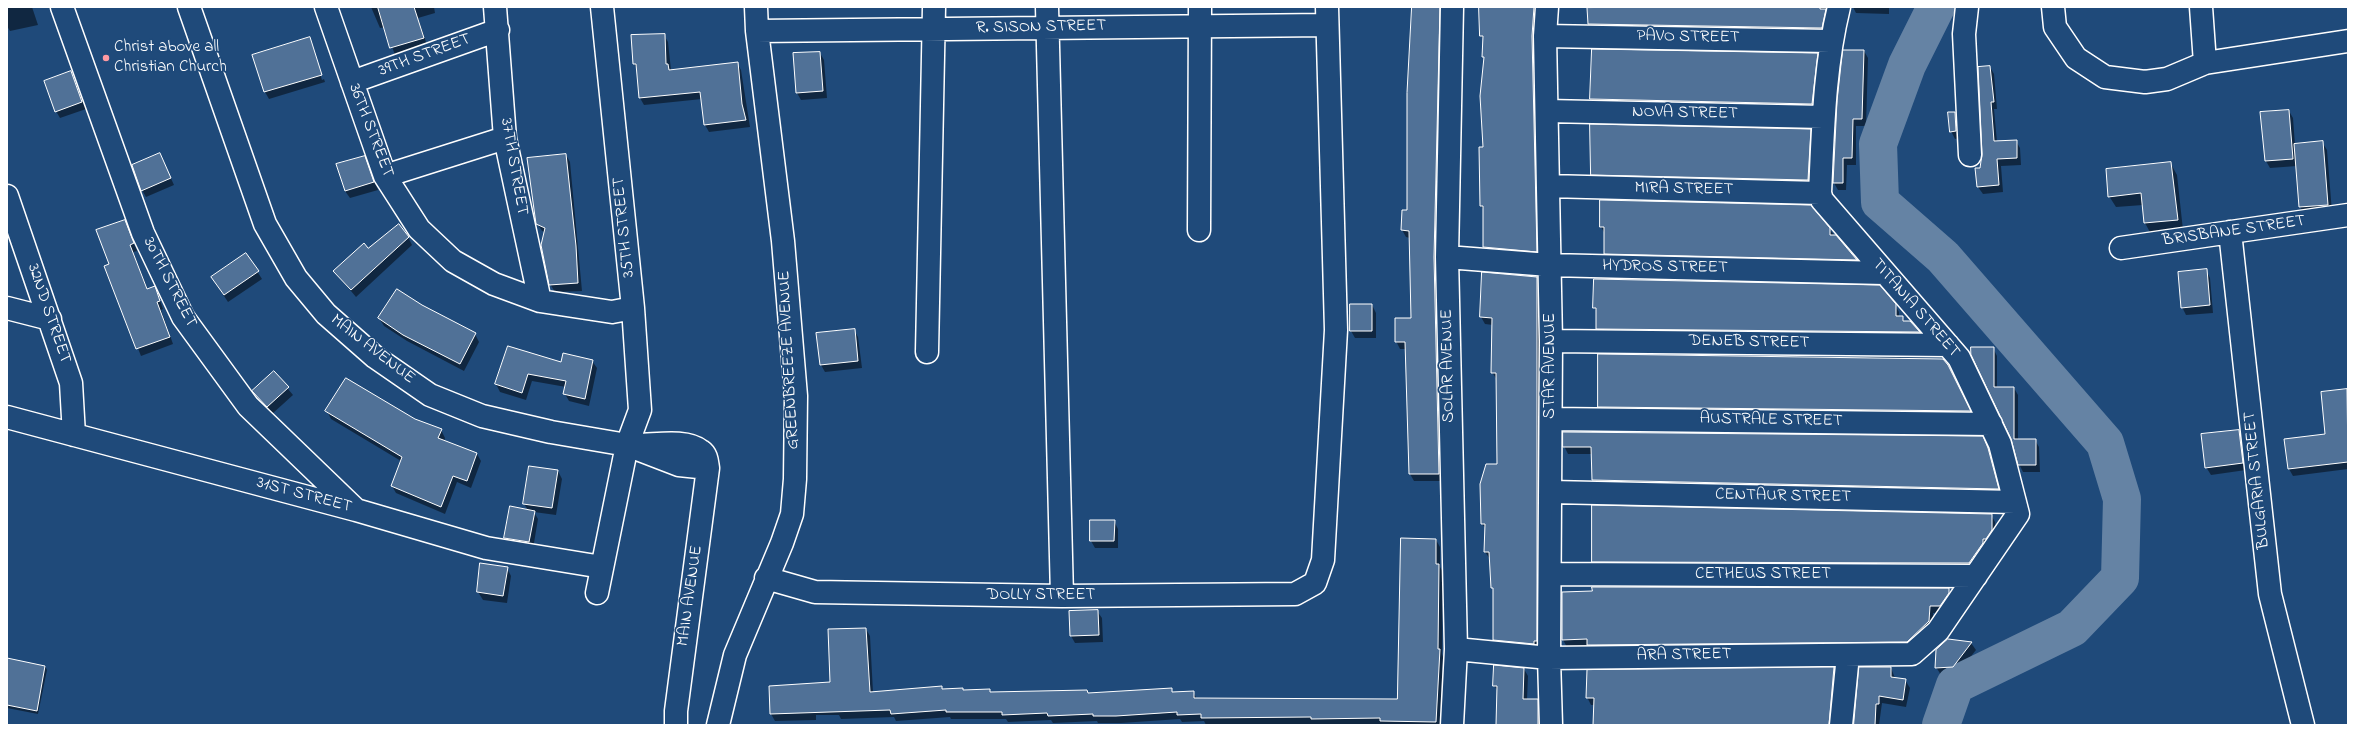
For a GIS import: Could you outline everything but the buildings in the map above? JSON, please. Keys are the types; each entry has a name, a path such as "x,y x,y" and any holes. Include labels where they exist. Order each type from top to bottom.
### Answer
{"street":[{"name":"30TH STREET","path":"62,7 143,233 183,317 248,406 356,510"},
{"name":"MAIN AVENUE","path":"189,7 265,224 296,278 326,314 375,357 430,394 482,416 551,432 627,446 679,465 708,468 676,711 676,725"},
{"name":"36TH STREET","path":"326,7 385,176 419,229 452,261 494,284 540,301 612,312 633,308"},
{"name":"37TH STREET","path":"495,7 498,30 505,138 540,301"},
{"name":"35TH STREET","path":"602,7 633,308 640,410 627,446"},
{"name":"GREENBREEZE AVENUE","path":"718,725 735,655 766,578 782,543 792,514 795,479 796,396 783,241 757,31 756,7"},
{"path":"927,352 934,7"},
{"name":"SOLAR AVENUE","path":"1452,7 1447,257 1456,649 1452,725"},
{"name":"STAR AVENUE","path":"1547,7 1545,36 1551,341 1551,574 1549,658 1551,725"},
{"path":"1820,193 1830,41 1839,7"},
{"path":"1967,7 1964,34 1970,155"},
{"path":"2053,7 2055,27 2076,58 2105,77 2145,82 2167,79 2206,64 2348,41"},
{"path":"2201,7 2206,64"},
{"path":"1199,16 1199,230"},
{"name":"R. SISON STREET","path":"757,31 934,30 1047,18 1326,16"},
{"name":"DOLLY STREET","path":"766,578 815,592 1062,596 1295,594 1315,583 1323,560 1336,330 1326,16"},
{"path":"1047,18 1062,596"},
{"name":"39TH STREET","path":"352,82 498,30"},
{"name":"PAVO STREET","path":"1545,36 1830,41"},
{"name":"NOVA STREET","path":"1547,111 1824,117"},
{"path":"385,176 505,138"},
{"name":"MIRA STREET","path":"1548,186 1820,193"},
{"name":"TITANIA STREET","path":"1820,193 1822,200 1959,358 2000,444 2018,514 1938,630 1912,654"},
{"name":"32ND STREET","path":"8,202 50,319 71,383 74,435"},
{"name":"BRISBANE STREET","path":"2120,248 2348,215"},
{"name":"BULGARIA STREET","path":"2230,232 2270,594 2303,725"},
{"name":"HYDROS STREET","path":"1447,257 1549,265 1884,273"},
{"path":"7,308 50,319"},
{"name":"DENEB STREET","path":"1551,341 1948,346"},
{"name":"31ST STREET","path":"7,416 356,510 486,548 602,568"},
{"name":"AUSTRALE STREET","path":"1551,419 1991,424"},
{"path":"597,593 627,446"},
{"name":"CENTAUR STREET","path":"1551,492 2015,502"},
{"name":"CETHEUS STREET","path":"1551,574 1976,576"},
{"name":"ARA STREET","path":"1456,649 1549,658 1912,654"},
{"path":"1841,725 1848,655"}],"waterway":[{"path":"1936,7 1907,65 1878,144 1880,202 1943,257 2105,443 2122,499 2120,578 2072,628 1955,685 1941,725"}],"place":[{"name":"Christ above all Christian Church","path":"106,58"}]}
